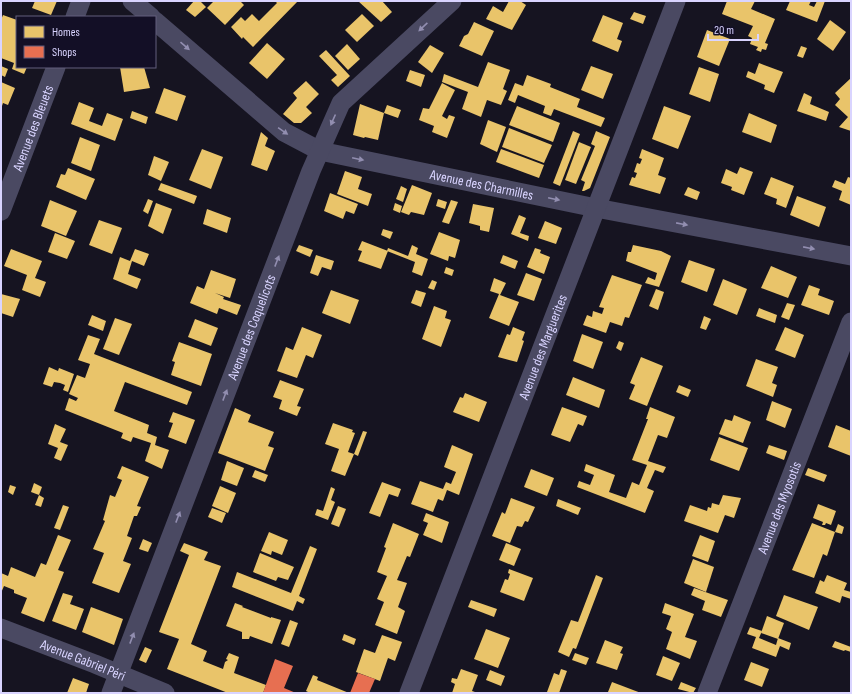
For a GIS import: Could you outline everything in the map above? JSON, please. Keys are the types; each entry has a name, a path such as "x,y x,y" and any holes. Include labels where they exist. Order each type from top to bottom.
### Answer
{"street":[{"path":"75,16 81,1"},
{"path":"132,1 150,16"},
{"name":"Avenue des Coquelicots","path":"111,693 320,151 341,103 452,1"},
{"name":"Avenue des Marguerites","path":"409,693 676,1"},
{"name":"Avenue des Charmilles","path":"156,22 284,132 320,151 596,208 851,256"},
{"name":"Avenue des Bleuets","path":"1,211 56,68"},
{"name":"Avenue des Myosotis","path":"707,693 851,322"},
{"name":"Avenue Gabriel Péri","path":"1,628 165,693"}],"building: Homes":[{"path":"35,1 57,1 51,15 32,8"},
{"path":"194,1 200,1 206,7 195,17 186,10"},
{"path":"214,1 240,1 244,5 225,25 207,8"},
{"path":"275,1 298,1 253,47 243,37 242,39 231,27 241,17 245,21 252,14 259,21 277,3"},
{"path":"358,1 382,1 392,12 381,22"},
{"path":"509,1 520,1 526,5 512,30 486,19 493,6 503,12"},
{"path":"727,1 755,1 751,9 775,19 765,43 768,44 766,50 762,49 761,52 756,50 758,47 750,44 752,38 748,36 753,26 722,14"},
{"path":"790,1 811,1 809,5 814,7 817,1 825,1 817,22 786,10"},
{"path":"634,12 646,16 643,24 630,19"},
{"path":"362,14 374,26 357,42 345,30"},
{"path":"3,15 16,20 16,68 27,68 24,74 12,69 14,63 1,58 1,20"},
{"path":"603,15 623,23 617,39 622,41 618,52 592,41"},
{"path":"830,20 846,32 833,51 817,39"},
{"path":"474,22 494,31 482,56 459,46 464,36 468,34"},
{"path":"707,30 730,39 719,66 697,57"},
{"path":"267,43 285,59 267,79 249,63"},
{"path":"347,44 360,59 348,70 335,56"},
{"path":"430,45 444,53 432,73 418,62"},
{"path":"801,46 807,48 803,58 797,56"},
{"path":"326,50 350,76 338,87 331,80 337,75 319,56"},
{"path":"488,62 510,70 503,89 507,91 501,105 487,100 481,117 462,109 468,92 442,82 444,74 478,87"},
{"path":"759,63 783,72 774,93 764,89 765,85 746,77 748,71 755,74"},
{"path":"1,66 8,69 5,77 1,75"},
{"path":"591,66 613,74 603,99 581,90"},
{"path":"699,67 719,74 710,102 689,94"},
{"path":"120,68 144,68 150,88 124,92"},
{"path":"410,70 425,75 421,87 406,81"},
{"path":"527,75 551,84 550,87 580,99 577,107 605,118 601,127 554,109 551,116 543,113 545,106 518,95 515,103 508,100 515,83 523,86"},
{"path":"851,78 851,131 839,127 848,117 835,105 840,99 835,93"},
{"path":"306,81 319,94 306,107 312,113 301,123 294,123 283,114 297,98 293,93"},
{"path":"1,82 15,88 8,105 3,103 1,109"},
{"path":"442,83 455,90 442,116 447,119 449,115 455,117 447,138 432,132 434,126 419,120 423,108 429,109"},
{"path":"164,88 186,96 177,121 155,113"},
{"path":"804,93 812,97 810,104 829,112 826,121 797,111"},
{"path":"79,102 94,108 89,121 102,126 107,113 123,119 115,141 71,124"},
{"path":"360,104 384,113 378,140 353,135"},
{"path":"387,105 401,110 398,118 384,113"},
{"path":"517,106 560,123 553,142 509,125"},
{"path":"664,106 691,116 678,149 652,139"},
{"path":"132,111 148,117 146,124 130,118"},
{"path":"749,113 777,125 771,143 742,132"},
{"path":"488,120 506,127 497,152 480,144"},
{"path":"509,128 552,145 544,163 502,147"},
{"path":"573,131 580,134 560,186 553,183"},
{"path":"596,131 610,137 590,188 582,191 585,182 581,180 595,146 591,144"},
{"path":"261,132 268,138 265,146 275,151 267,171 251,165"},
{"path":"80,137 100,145 91,171 71,163"},
{"path":"579,142 591,147 576,184 565,180"},
{"path":"202,149 223,157 211,189 189,180"},
{"path":"501,149 544,165 539,178 496,162"},
{"path":"642,149 664,158 658,175 666,178 660,194 629,185 632,177 635,178 637,173 634,172 637,163 640,164 642,159 639,158"},
{"path":"154,156 169,162 161,181 148,175"},
{"path":"740,167 753,172 744,195 731,190 732,187 721,183 726,169 737,174"},
{"path":"68,168 95,179 86,200 56,187 61,174 65,175"},
{"path":"345,171 362,177 358,189 372,194 368,206 337,194"},
{"path":"771,177 794,186 786,208 776,204 777,199 764,194"},
{"path":"848,177 851,178 851,205 839,200 842,191 832,187 835,180 845,184"},
{"path":"161,183 197,196 194,204 158,190"},
{"path":"412,185 432,193 424,215 411,212 409,215 401,212"},
{"path":"401,186 407,189 403,202 396,199"},
{"path":"688,187 700,192 697,200 684,195"},
{"path":"330,193 358,204 354,214 346,211 343,219 324,211"},
{"path":"797,196 826,207 819,227 790,215"},
{"path":"148,199 153,201 148,214 143,211"},
{"path":"438,199 447,202 445,209 436,206"},
{"path":"50,200 77,211 66,236 41,226"},
{"path":"451,200 458,202 449,224 442,222"},
{"path":"156,203 172,209 163,234 148,226"},
{"path":"395,203 402,206 400,213 393,210"},
{"path":"473,204 494,208 489,232 480,230 480,226 469,223"},
{"path":"207,209 231,218 227,233 203,224"},
{"path":"519,215 526,218 520,233 529,236 528,241 511,234"},
{"path":"99,220 122,228 112,254 89,245"},
{"path":"545,221 562,228 556,244 538,238"},
{"path":"383,229 393,232 390,239 381,235"},
{"path":"439,232 460,240 455,258 449,256 448,261 430,254"},
{"path":"55,233 75,241 67,259 48,252"},
{"path":"362,241 388,251 381,269 358,261 362,251 358,250"},
{"path":"299,245 313,250 310,257 296,251"},
{"path":"412,245 418,248 416,254 428,259 422,276 412,272 415,262 387,251 388,248 408,256"},
{"path":"633,245 661,251 671,256 659,287 645,283 648,277 655,280 657,273 626,261 628,252 631,252"},
{"path":"535,248 541,250 540,253 550,257 544,274 527,267"},
{"path":"11,249 42,261 35,278 46,282 40,297 22,290 27,275 4,266"},
{"path":"135,249 149,254 144,266 132,261 128,274 141,279 137,289 113,279 120,257 130,261"},
{"path":"316,255 334,261 331,270 322,267 318,276 310,273"},
{"path":"503,255 518,261 515,269 500,263"},
{"path":"689,260 715,269 707,292 681,282"},
{"path":"771,266 797,277 788,298 761,288"},
{"path":"446,267 454,270 452,276 444,273"},
{"path":"211,270 236,279 230,298 215,293 224,297 223,299 241,305 237,315 219,308 217,314 190,303 197,286 204,289"},
{"path":"526,273 542,279 534,301 517,295"},
{"path":"612,275 642,285 629,318 625,317 622,326 610,322 606,333 583,325 587,315 592,317 593,311 602,314 604,308 599,307"},
{"path":"494,278 506,283 500,295 519,302 509,326 489,318 499,294 490,291"},
{"path":"723,279 747,289 737,315 713,305"},
{"path":"432,280 437,282 434,290 428,288"},
{"path":"809,285 820,289 818,295 834,301 829,315 801,305"},
{"path":"656,289 664,292 658,310 649,306"},
{"path":"331,290 359,300 350,324 322,313"},
{"path":"416,290 426,293 421,307 411,303"},
{"path":"1,294 20,299 13,317 1,313"},
{"path":"787,303 795,305 789,320 781,317"},
{"path":"434,306 447,311 445,318 451,320 441,347 422,339"},
{"path":"759,308 777,315 775,323 756,316"},
{"path":"92,315 106,321 103,331 88,325"},
{"path":"704,316 711,319 706,330 700,328"},
{"path":"115,318 132,324 119,355 103,349"},
{"path":"195,319 218,328 211,346 188,337"},
{"path":"302,327 322,335 313,358 306,355 297,378 277,371 286,347 293,350"},
{"path":"513,327 525,332 522,340 524,341 517,362 498,357 507,334 510,335"},
{"path":"785,327 804,335 795,358 775,350"},
{"path":"582,334 603,342 593,369 573,361"},
{"path":"88,335 100,339 94,354 192,392 187,405 125,382 114,411 149,425 147,433 157,437 155,445 169,450 162,469 145,461 151,443 133,437 131,442 121,438 123,433 65,410 69,398 76,401 78,398 69,394 77,375 85,378 90,364 78,360"},
{"path":"619,341 624,343 621,351 616,348"},
{"path":"179,342 212,354 201,386 171,375 175,362 172,361"},
{"path":"641,357 663,366 647,406 629,399 635,385 630,383"},
{"path":"756,359 778,367 772,383 777,385 773,397 746,386"},
{"path":"49,367 58,371 59,368 74,374 68,392 63,390 65,385 60,383 54,382 52,387 43,384"},
{"path":"573,377 605,390 599,408 566,395"},
{"path":"280,380 304,389 297,406 301,407 297,416 279,409 282,400 273,397"},
{"path":"679,385 691,390 688,397 676,392"},
{"path":"465,393 487,402 479,422 453,412 460,397 463,398"},
{"path":"772,401 792,409 785,428 766,420"},
{"path":"562,407 587,416 583,426 578,424 570,442 551,435"},
{"path":"650,407 675,417 667,438 658,435 648,461 666,467 663,473 655,470 647,488 654,491 645,513 577,487 579,481 590,485 594,475 584,471 586,464 615,475 609,492 626,498 632,482 639,485 647,465 632,460 648,419 646,419"},
{"path":"235,408 251,415 248,422 274,432 268,446 274,448 265,471 218,453"},
{"path":"173,412 195,420 186,444 168,437 173,423 169,422"},
{"path":"734,415 751,422 743,443 719,434 725,419 732,421"},
{"path":"333,423 353,430 352,432 355,433 348,452 354,454 345,476 331,471 339,449 325,444"},
{"path":"55,424 66,429 60,442 68,445 61,461 54,458 58,448 48,444"},
{"path":"836,425 851,431 851,456 828,447"},
{"path":"363,431 367,432 358,456 354,454"},
{"path":"719,437 748,448 739,471 710,460"},
{"path":"452,445 473,454 459,495 447,490 443,501 438,499 433,512 411,504 420,481 443,489 446,482 451,484 456,472 444,467"},
{"path":"769,445 787,451 784,460 766,453"},
{"path":"227,461 244,468 237,486 221,480"},
{"path":"122,466 149,477 137,506 141,507 137,516 134,516 127,536 132,538 123,561 131,564 119,593 92,583 104,553 93,549 105,521 103,520 110,495 115,497 122,480 117,478"},
{"path":"808,468 827,475 824,482 805,475"},
{"path":"531,469 554,478 547,496 524,487"},
{"path":"255,470 268,475 265,482 252,477"},
{"path":"382,482 401,489 398,497 389,494 380,517 369,513"},
{"path":"34,483 42,487 39,495 31,492"},
{"path":"10,485 16,487 13,495 8,492"},
{"path":"220,486 236,493 228,513 212,506"},
{"path":"331,487 335,489 331,500 335,502 328,520 315,515 317,509 323,511"},
{"path":"39,495 44,498 41,507 35,505"},
{"path":"723,495 741,498 734,518 725,515 718,533 684,521 690,505 707,511 708,507 711,508 712,503 719,505"},
{"path":"511,498 535,507 528,522 525,521 522,527 517,526 510,543 492,536 502,512 505,514"},
{"path":"558,499 581,508 578,515 556,506"},
{"path":"818,504 836,511 831,525 826,523 825,525 822,525 823,522 813,518"},
{"path":"63,505 69,507 60,530 54,528"},
{"path":"338,506 346,509 339,527 331,524"},
{"path":"212,508 226,513 222,523 208,517"},
{"path":"426,513 449,522 442,543 423,535 428,523 423,521"},
{"path":"393,523 419,534 410,557 407,556 397,580 407,583 398,607 405,611 397,634 375,625 384,602 377,599 387,576 377,572"},
{"path":"812,523 835,532 827,556 823,554 814,578 792,570"},
{"path":"838,524 844,527 842,534 835,532"},
{"path":"269,532 288,540 282,555 272,551 271,555 261,551"},
{"path":"58,535 71,540 58,570 64,572 44,622 21,613 27,598 14,593 14,590 4,586 1,593 1,573 8,576 11,567 35,577 41,563 46,565"},
{"path":"700,535 715,541 708,562 692,556"},
{"path":"143,539 152,543 148,552 139,549"},
{"path":"184,543 208,552 204,560 221,566 191,644 207,651 203,661 223,669 225,662 228,660 226,659 229,653 239,657 234,673 266,685 263,693 228,693 167,669 179,639 159,632 189,555 180,551"},
{"path":"506,543 521,549 514,566 499,560"},
{"path":"310,546 317,549 299,596 305,599 303,604 297,601 293,611 232,587 237,572 291,593"},
{"path":"260,553 294,567 288,580 278,577 276,581 253,572"},
{"path":"693,559 714,567 706,592 684,583"},
{"path":"509,569 533,578 524,601 500,592 505,579 508,580 510,574 508,573"},
{"path":"596,575 603,578 576,649 573,648 569,657 558,652 571,620 578,622"},
{"path":"827,575 847,583 844,590 851,592 851,599 842,596 840,603 815,593 820,580 824,582"},
{"path":"694,588 728,600 721,617 702,610 705,601 691,595"},
{"path":"63,593 73,596 70,604 84,609 76,630 52,621"},
{"path":"784,595 818,607 809,630 776,616"},
{"path":"471,600 497,609 494,617 468,607"},
{"path":"235,603 271,618 281,620 272,644 250,636 249,639 242,639 242,632 226,626"},
{"path":"665,603 694,614 685,637 697,641 690,659 666,649 672,632 666,629 671,616 662,613"},
{"path":"91,607 123,619 114,645 82,632"},
{"path":"767,616 784,623 778,639 761,633"},
{"path":"290,620 298,623 289,647 281,644"},
{"path":"750,627 762,631 759,638 776,645 778,638 791,643 789,650 780,646 776,657 752,648 756,637 747,634"},
{"path":"486,629 510,638 498,668 474,659"},
{"path":"344,634 356,639 354,645 342,640"},
{"path":"382,635 402,642 395,661 388,658 380,681 356,672 364,649 375,653"},
{"path":"605,640 623,647 620,653 623,654 617,670 596,663"},
{"path":"835,641 851,647 851,652 832,647"},
{"path":"145,647 152,650 146,663 139,660"},
{"path":"575,653 589,658 586,665 572,660"},
{"path":"663,656 680,663 672,681 656,675"},
{"path":"751,662 769,669 762,687 744,680"},
{"path":"461,669 478,675 472,691 478,693 452,693 455,684 451,682 452,678 457,679"},
{"path":"561,669 567,671 559,693 547,692 554,673 559,675"},
{"path":"490,670 505,676 501,686 486,680"},
{"path":"313,675 318,677 317,680 349,693 310,693 306,691"},
{"path":"73,678 89,684 86,693 67,693"},
{"path":"612,682 641,693 608,692"},
{"path":"681,682 696,688 693,693 678,689"}],"building: Shops":[{"path":"275,659 293,666 284,688 296,693 263,693"},
{"path":"358,673 375,679 369,693 350,693"}]}
